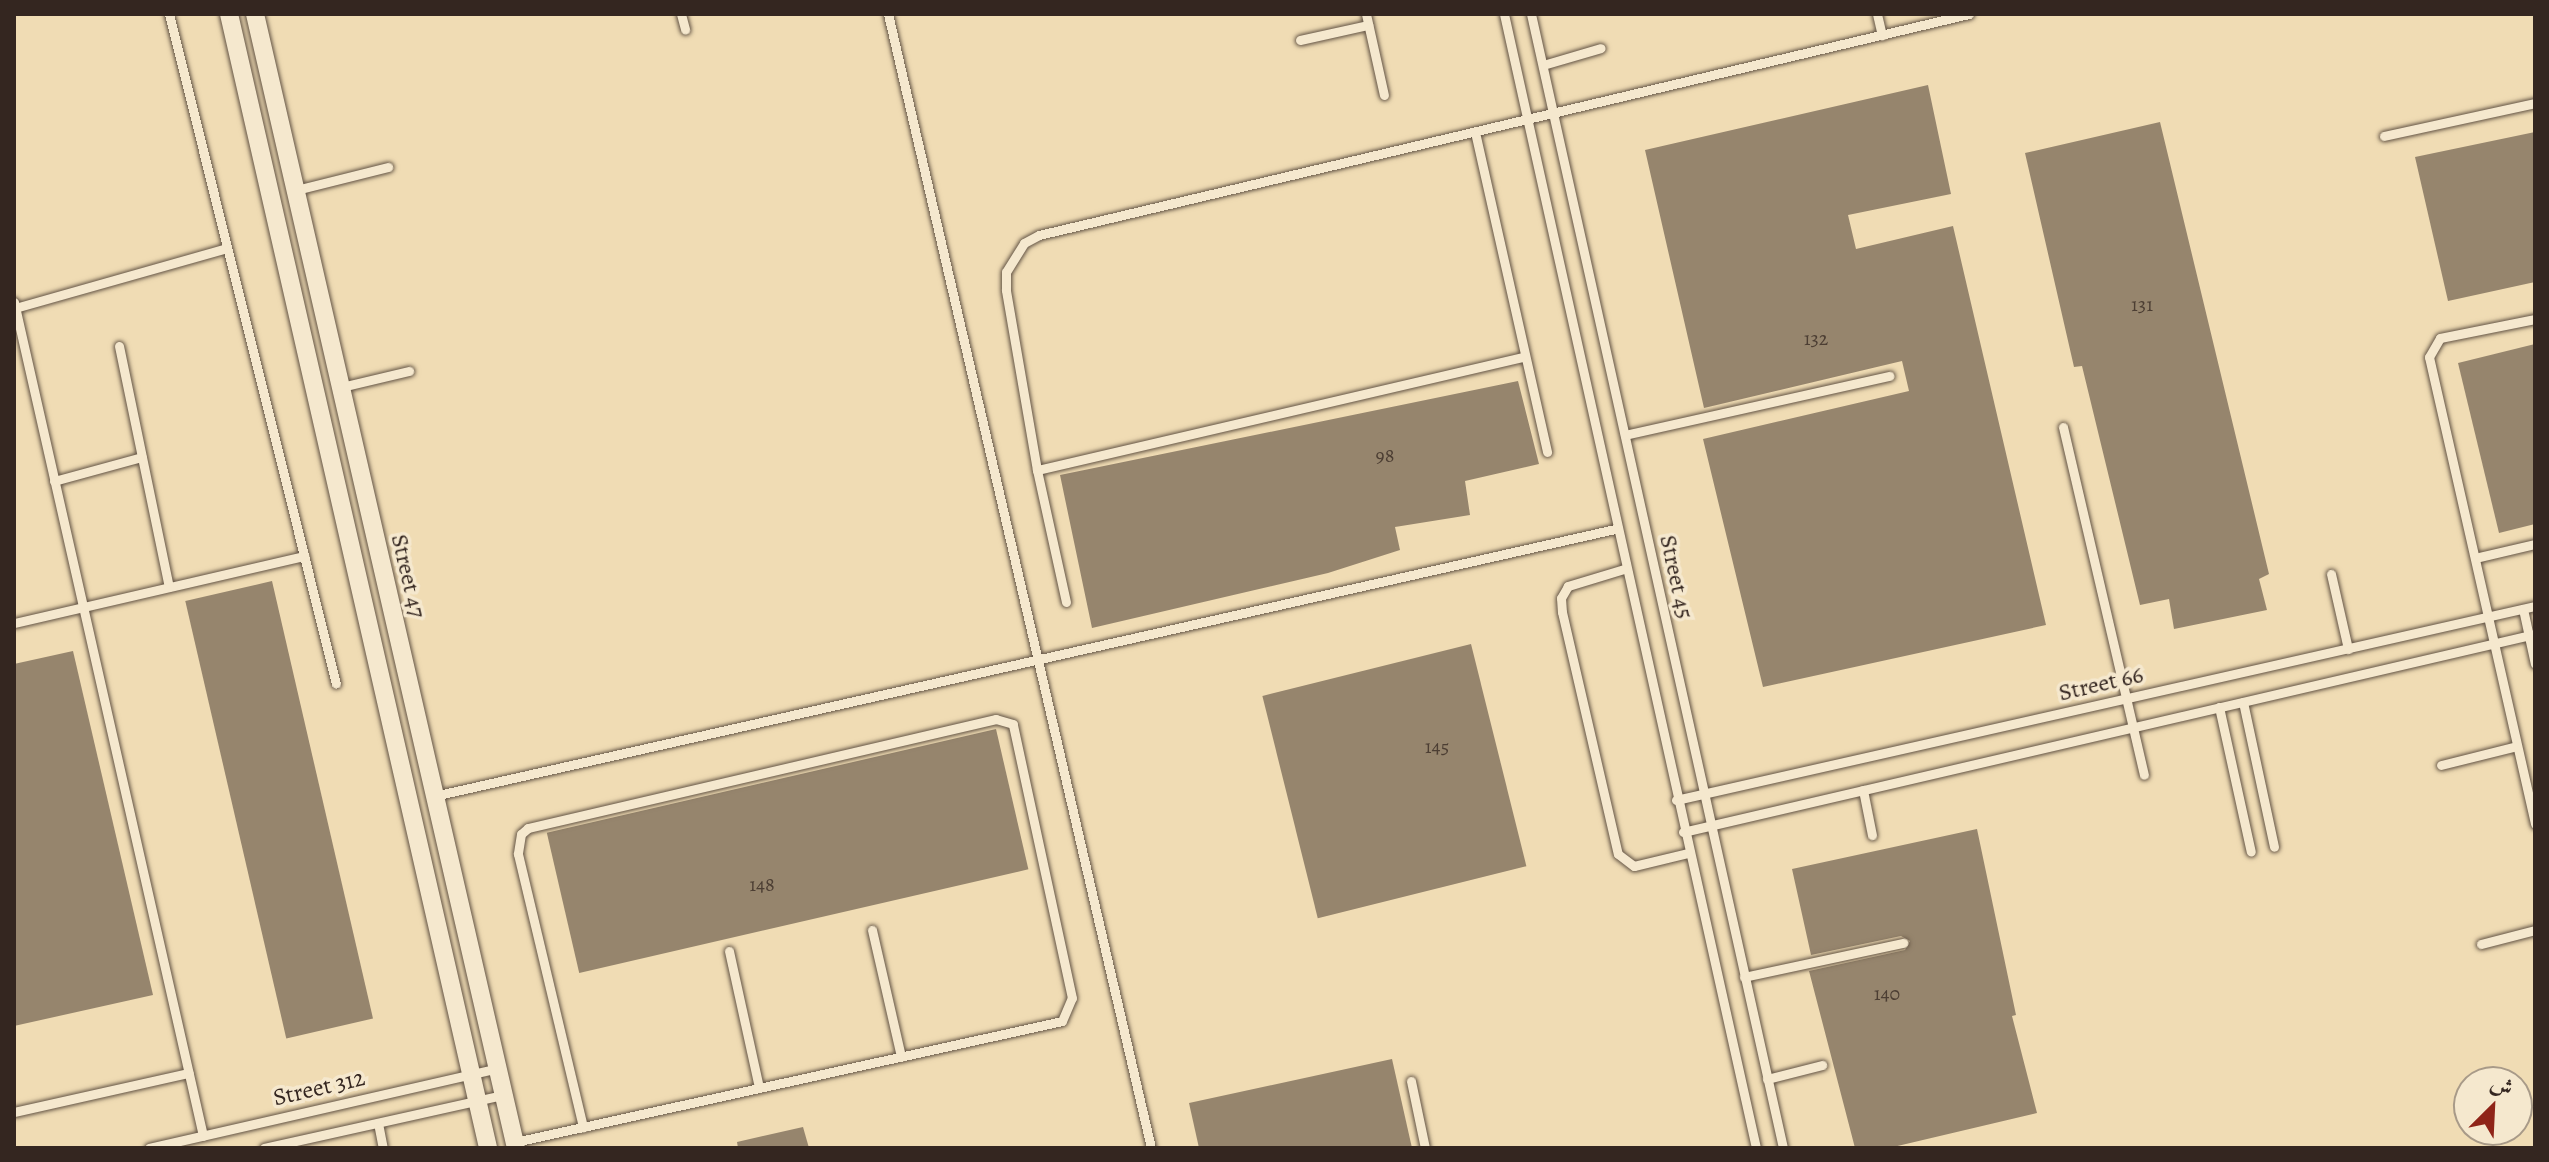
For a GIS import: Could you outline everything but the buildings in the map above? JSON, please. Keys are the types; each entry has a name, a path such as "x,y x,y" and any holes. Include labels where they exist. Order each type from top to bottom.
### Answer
{"street":[{"name":"Street 47","path":"229,14 488,1148"},
{"name":"Street 47","path":"255,14 515,1145"}],"lane":[{"path":"169,14 336,684"},
{"path":"681,14 685,29"},
{"path":"888,14 1034,657 1151,1148"},
{"name":"Street 45","path":"1504,14 1615,529 1756,1148"},
{"name":"Street 45","path":"1531,14 1783,1148"},
{"path":"1877,14 1882,35"},
{"path":"1066,602 1037,470 1006,290 1013,256 1024,243 1039,235 1969,14"},
{"path":"1300,40 1367,19 1384,95"},
{"path":"1543,65 1601,48"},
{"path":"2384,136 2535,103"},
{"path":"1475,132 1522,357 1547,452"},
{"path":"296,190 388,167"},
{"path":"203,1136 15,305 227,248"},
{"path":"2535,319 2440,338 2430,350 2535,824"},
{"path":"119,346 169,587"},
{"path":"1037,470 1522,357"},
{"path":"341,387 409,371"},
{"path":"1625,435 1890,376"},
{"path":"2063,427 2144,775"},
{"path":"54,481 142,457"},
{"path":"434,796 1034,657 1615,529"},
{"path":"2475,558 2535,544"},
{"path":"14,623 304,556"},
{"path":"1624,569 1568,586 1561,605 1565,627 1618,854 1634,866 1688,853"},
{"path":"2331,574 2348,649"},
{"name":"Street 66","path":"1676,800 2535,606"},
{"path":"2523,609 2532,635 2535,664"},
{"name":"Street 66","path":"1683,832 2532,635"},
{"path":"2243,702 2274,847"},
{"path":"2219,707 2251,852"},
{"path":"515,1145 583,1127 1062,1021 1071,1009 1018,732 1004,719 543,824 521,834 518,854 583,1127"},
{"path":"2441,765 2517,746"},
{"path":"1863,790 1872,835"},
{"path":"872,930 901,1057"},
{"path":"2481,944 2535,930"},
{"path":"1744,977 1903,943"},
{"path":"729,951 759,1088"},
{"path":"1767,1079 1822,1065"},
{"name":"Street 312","path":"149,1148 497,1068"},
{"path":"14,1112 189,1073"},
{"path":"1411,1081 1425,1148"},
{"name":"Street 312","path":"264,1148 503,1095"},
{"path":"378,1123 383,1148"}]}
